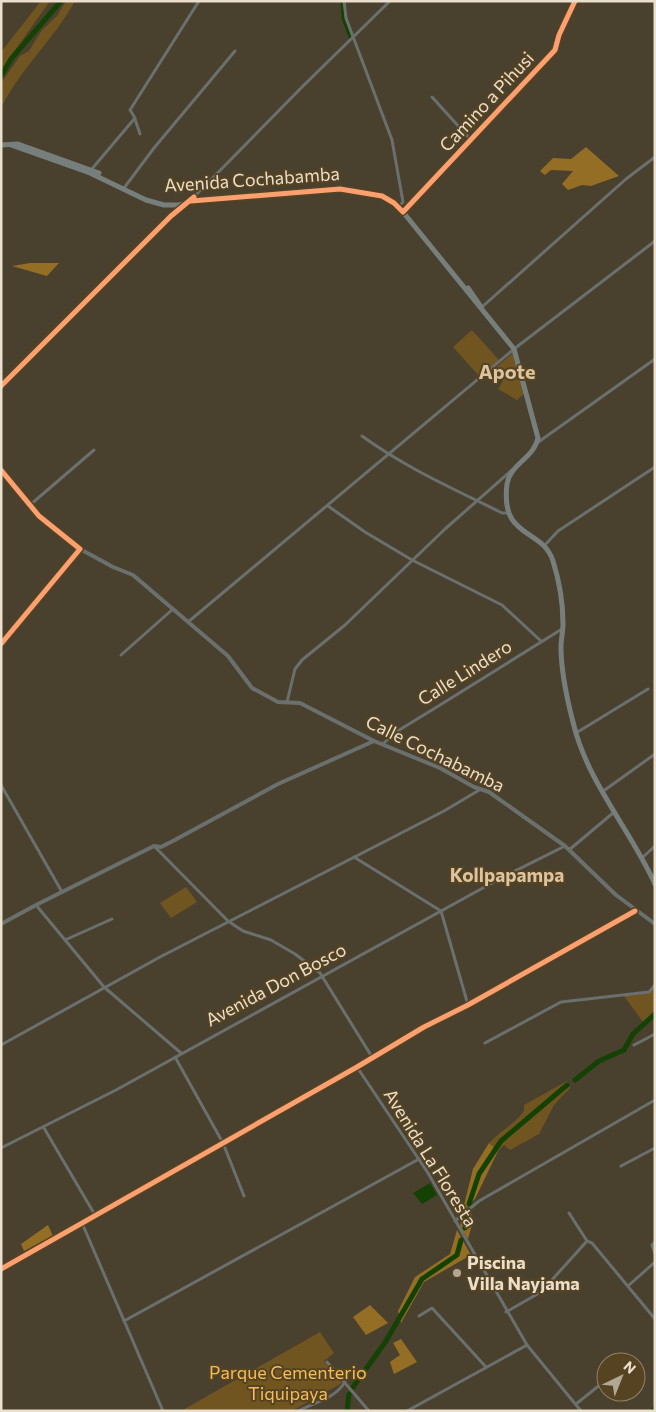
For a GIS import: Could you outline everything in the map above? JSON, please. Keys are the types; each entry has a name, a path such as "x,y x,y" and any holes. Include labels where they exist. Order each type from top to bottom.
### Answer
{"main road":[{"name":"Avenida Cochabamba","path":"2,147 11,145 91,172 125,187 146,200 164,205 179,205 192,199 334,189 379,195 402,208 480,303 481,308 514,349 538,435 537,443"},
{"path":"537,443 534,450 512,470 507,484 508,513 523,532 544,546 553,560 563,612 561,649 564,674 576,733 602,792 613,813 643,857 655,884"}],"street":[{"path":"140,134 130,110 199,1"},
{"path":"344,1 346,18 392,140 403,202 402,208"},
{"path":"1,386 390,1"},
{"name":"Camino a Pihusi","path":"402,208 555,50 559,34 575,1"},
{"path":"125,187 235,51"},
{"path":"432,97 470,139"},
{"path":"91,172 134,118"},
{"path":"481,308 626,179 654,159"},
{"path":"188,622 287,537 295,534 387,454 514,349 655,241"},
{"path":"537,443 655,359"},
{"path":"362,436 387,454 478,501 508,513"},
{"path":"30,506 94,450"},
{"path":"544,546 558,531 655,467"},
{"name":"Calle Cochabamba","path":"1,470 47,524 80,549 113,567 133,575 228,656 252,688 273,700 300,703 496,797 565,846 635,911 655,924"},
{"path":"286,702 296,669 302,660 345,625 412,560 512,470"},
{"path":"328,506 359,528 412,560 502,604 541,641"},
{"path":"1,644 80,549"},
{"path":"121,655 173,609"},
{"name":"Calle Lindero","path":"384,743 396,732 563,629"},
{"path":"576,733 648,689"},
{"path":"1,924 154,846 161,847 278,784 374,740"},
{"path":"602,792 655,754"},
{"path":"1,785 62,892"},
{"path":"1,1044 228,921 481,789"},
{"path":"569,850 613,813"},
{"path":"154,846 228,921 243,930 271,940 295,954 323,976 372,1057"},
{"name":"Avenida Don Bosco","path":"1,1148 44,1128 440,911 565,846"},
{"path":"643,857 655,846"},
{"path":"353,857 440,911 468,1005"},
{"path":"36,905 104,987 181,1053"},
{"path":"1,1269 357,1067 424,1026 468,1005 635,911"},
{"path":"66,940 112,919"},
{"path":"484,1043 562,1002 649,992 655,985"},
{"path":"634,1045 655,1034"},
{"path":"175,1057 223,1143 244,1196"},
{"name":"Avenida La Floresta","path":"357,1067 419,1159 506,1312 527,1345 581,1411"},
{"path":"455,1221 479,1201 655,1100"},
{"path":"44,1128 96,1215"},
{"path":"621,1166 655,1148"},
{"path":"124,1321 419,1159"},
{"path":"569,1213 587,1241 592,1243 655,1318"},
{"path":"82,1223 163,1411"},
{"path":"506,1312 541,1292 587,1241"},
{"path":"655,1242 652,1245 655,1254"},
{"path":"628,1286 655,1262"},
{"path":"419,1316 432,1308 486,1367"},
{"path":"407,1411 527,1345"},
{"path":"327,1362 369,1411"},
{"path":"298,1411 317,1400 335,1395 345,1382"},
{"path":"576,1404 596,1388"}],"green space":[{"path":"41,1 50,1 1,70 1,52"},
{"path":"66,1 75,1 67,15 9,93 1,108 1,83 20,56 29,51 42,30 57,16"},
{"path":"472,330 499,360 479,376 453,347"},
{"path":"514,352 525,393 517,400 498,389 503,381 492,371"},
{"path":"186,887 197,902 171,918 160,903"},
{"path":"655,988 655,1010 643,1022 624,996 649,993"},
{"path":"567,1081 570,1088 554,1105 539,1134 510,1150 504,1145 498,1151 489,1143 520,1116 524,1111 524,1105"},
{"name":"Parque Cementerio Tiquipaya","path":"320,1332 334,1353 324,1361 342,1383 292,1411 181,1411"}],"shaded area":[{"path":"586,147 619,176 591,186 582,185 568,190 562,184 573,171 551,170 545,175 540,171 553,158 571,159"},
{"path":"30,263 59,263 47,276 12,266"},
{"path":"489,1143 498,1151 475,1199 462,1213 473,1169"},
{"path":"430,1183 437,1195 422,1204 413,1193"},
{"path":"471,1213 473,1221 468,1239 460,1226 462,1219"},
{"path":"48,1225 53,1236 24,1251 21,1244"},
{"path":"457,1230 471,1255 424,1282 401,1323 398,1311 415,1277 450,1254"},
{"path":"370,1305 388,1323 366,1335 353,1317"},
{"path":"401,1339 417,1362 394,1374 390,1362 400,1355 393,1343"}],"waterway":[{"path":"1,76 11,59 61,1"},
{"path":"342,1 343,18 350,37"},
{"path":"575,1080 599,1061 624,1050 633,1034 655,1014"},
{"path":"469,1204 479,1174 501,1141 567,1085"},
{"path":"465,1228 466,1215"},
{"path":"353,1387 386,1341 422,1279 457,1255 461,1240"},
{"path":"347,1411 349,1394"}],"cycle path":[{"path":"191,201 340,189 382,196 394,203 403,212 555,50 559,35 575,1"},
{"path":"1,386 171,216 194,197"},
{"path":"1,470 39,516 80,549 1,644"},
{"path":"1,1269 424,1027 468,1005 635,911"}],"place":[{"name":"Piscina Villa Nayjama","path":"457,1273"}],"district":[{"name":"Apote","path":"507,372"},
{"name":"Kollpapampa","path":"507,875"}]}
